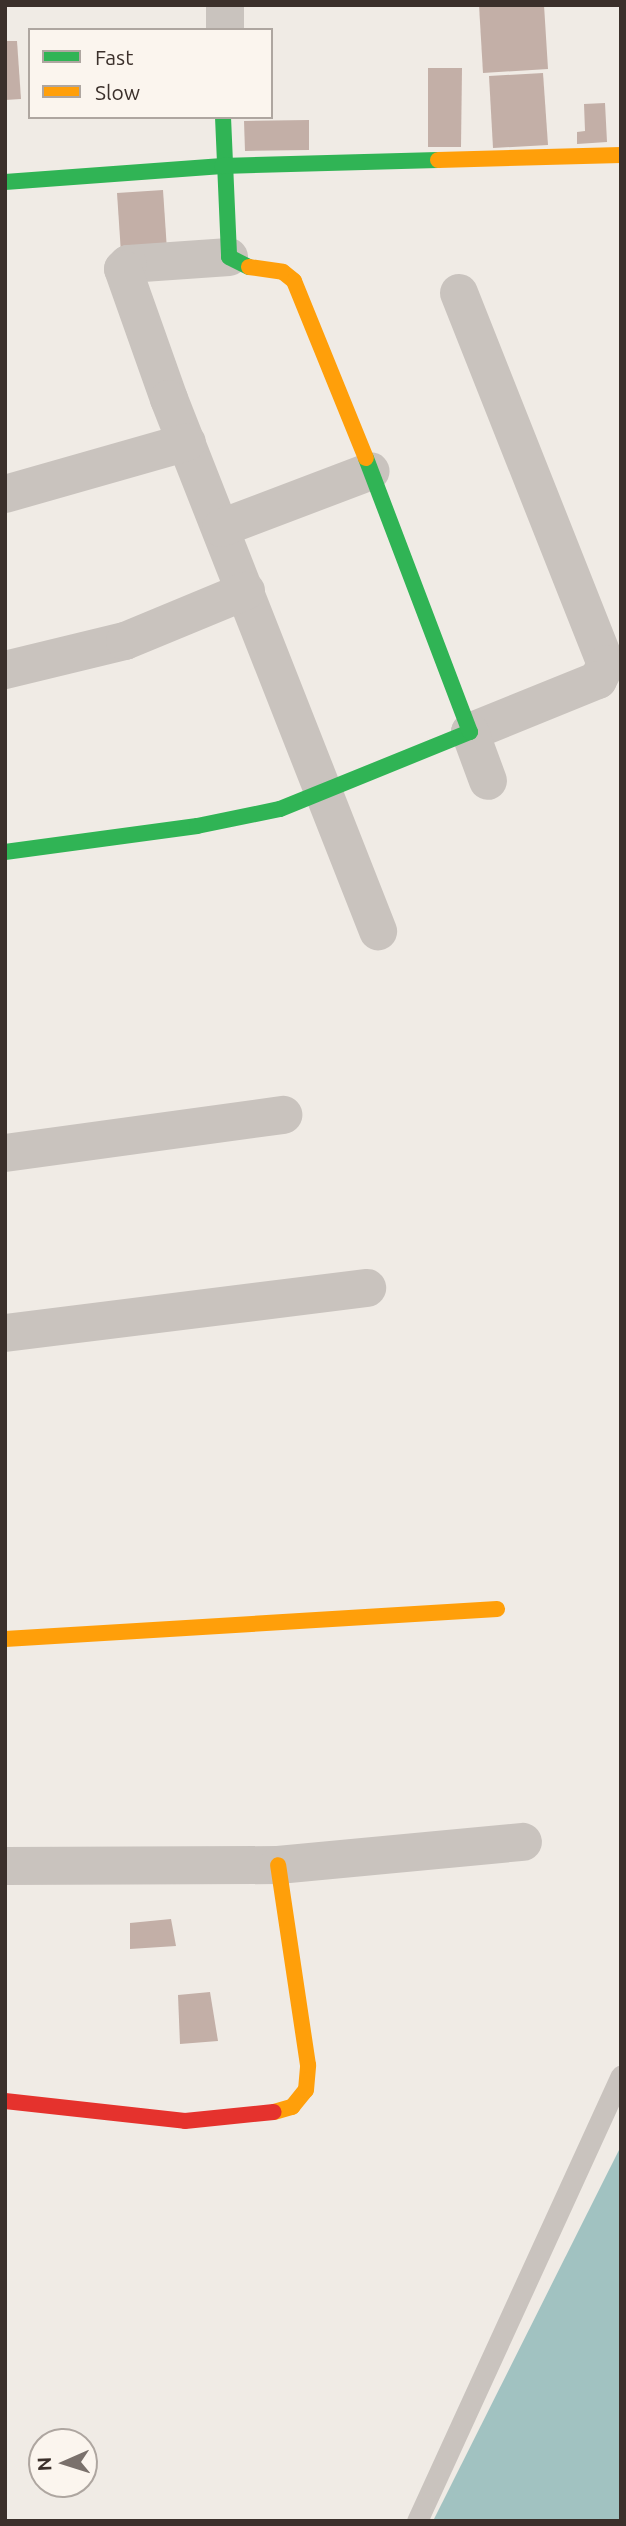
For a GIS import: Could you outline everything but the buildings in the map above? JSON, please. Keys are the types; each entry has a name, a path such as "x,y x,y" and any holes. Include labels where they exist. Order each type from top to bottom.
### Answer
{"street":[{"path":"225,5 225,28"},
{"path":"223,119 222,166 229,257"},
{"path":"5,182 222,166 621,155"},
{"path":"379,931 187,442 123,269 128,264 229,257 253,269 284,272 294,281 371,471 488,781"},
{"path":"5,852 197,827 280,809 598,680 605,673 606,664 459,293"},
{"path":"5,494 187,442"},
{"path":"221,528 371,471"},
{"path":"5,670 125,641 246,591"},
{"path":"5,1153 283,1115"},
{"path":"5,1333 367,1288"},
{"path":"5,1639 497,1609"},
{"path":"5,1866 278,1865 523,1842"},
{"path":"5,2101 185,2121 257,2116 292,2107 306,2090 308,2065 278,1865"}],"lane":[{"path":"417,2521 621,2076"}],"water":[{"path":"621,2146 621,2521 433,2521"}],"traffic: fast":[{"path":"223,119 229,257 249,267"},
{"path":"5,182 222,166 438,160"},
{"path":"5,852 197,826 280,809 470,732 366,458"}],"traffic: slow":[{"path":"438,160 621,155"},
{"path":"249,267 283,272 294,281 366,458"},
{"path":"5,1639 497,1609"},
{"path":"274,2112 292,2107 306,2090 308,2065 278,1865"}],"traffic: jam":[{"path":"5,2101 185,2121 274,2112"}]}
